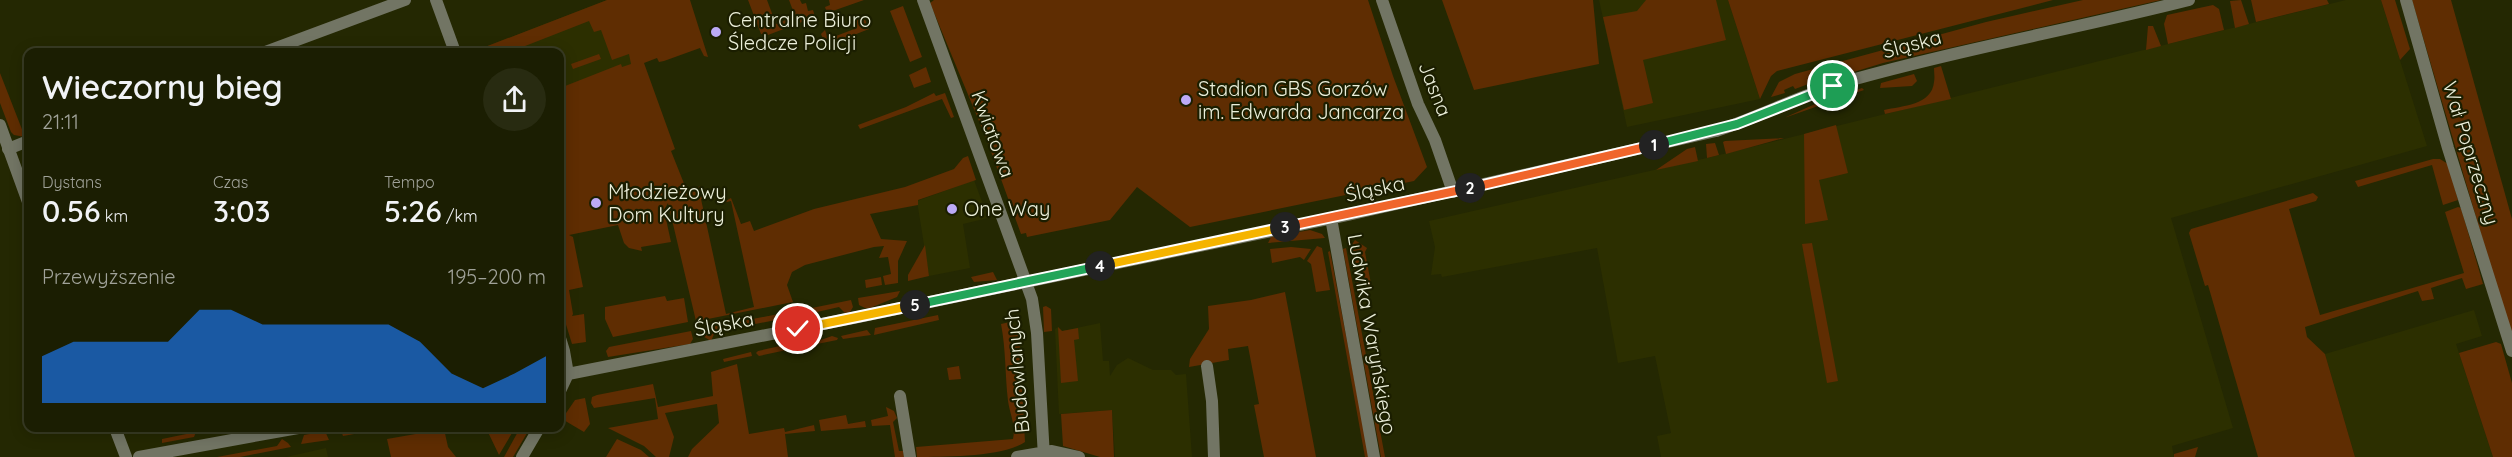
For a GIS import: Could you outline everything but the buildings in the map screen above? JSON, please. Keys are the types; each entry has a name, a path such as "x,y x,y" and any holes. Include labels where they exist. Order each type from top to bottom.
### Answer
{"street":[{"path":"276,48 405,0"},
{"path":"436,0 454,48"},
{"name":"Kwiatowa","path":"923,0 1027,282"},
{"name":"Jasna","path":"1382,0 1418,104 1435,140 1453,192"},
{"name":"Śląska","path":"564,375 1027,282 1453,192 1716,131 1817,91 1946,55 2189,0"},
{"name":"Wał Poprzeczny","path":"2406,0 2448,148 2512,351"},
{"path":"0,125 24,191"},
{"path":"8,149 24,143"},
{"name":"Ludwika Waryńskiego","path":"1331,218 1374,457"},
{"name":"Budowlanych","path":"1027,282 1036,322 1043,454"},
{"path":"564,351 564,375"},
{"path":"1207,366 1212,400 1214,457"},
{"path":"900,396 910,457"},
{"path":"117,432 126,457"},
{"path":"139,457 276,432"},
{"path":"522,457 537,432"},
{"path":"1017,457 1061,452 1079,457"}],"shaded area":[{"path":"607,0 638,63 564,91 564,48 482,48"},
{"path":"607,0 690,0 708,57 704,56 700,48 664,61 659,62 657,58 644,63 675,149 671,151 687,191 701,186 705,197 701,199 726,314 754,307 731,201 722,203 731,198 741,224 750,221 754,231 814,209 905,187 954,169 963,158 968,156 976,180 918,200 918,205 870,214 881,239 907,241 898,261 898,283 885,285 883,276 891,274 888,257 879,258 884,246 874,247 805,265 792,272 787,285 793,302 698,321 696,321 668,203 664,210 671,242 641,247 642,251 629,248 624,243 618,225 569,235 573,237 583,287 569,290 572,316 584,314 586,342 572,344 564,318 564,86 621,64 622,67 631,64 629,54 612,60 601,30 594,32 589,21 520,48 482,48"},
{"path":"748,0 767,0 776,24 795,16 789,0 800,0 802,4 806,3 808,11 813,10 815,17 768,35 761,34"},
{"path":"829,0 864,0 827,13 825,7 830,5"},
{"name":"Stadion GBS Gorzów im. Edwarda Jancarza","path":"934,0 1368,0 1427,167 1414,181 1190,227 1137,187 1110,220 1027,237 1026,233 1021,234 986,138 930,3"},
{"path":"1442,0 1593,0 1599,64 1474,90"},
{"path":"1599,0 1728,0 1760,99 1627,127"},
{"path":"1646,0 1716,0 1726,40 1643,60 1653,103 1624,110 1603,17 1637,11"},
{"path":"1728,0 2053,0 1777,71 1771,76 1760,99"},
{"path":"2083,0 2161,0 1883,63 1831,79 1830,76 1795,89 1793,86 1784,90 1785,93 1771,97 1779,82 1795,74 1986,22"},
{"path":"2241,0 2249,24 2235,28 2230,1"},
{"path":"2251,0 2327,0 2329,4 2256,22"},
{"path":"2346,0 2381,0 2427,146 2171,218 2233,428 2172,446 2174,457 1661,457 1657,436 1671,433 1655,356 1618,363 1597,248 1442,277 1441,274 1431,275 1435,247 1429,221 1707,158"},
{"path":"2381,0 2395,0 2410,49 2400,60"},
{"path":"2412,0 2451,0 2512,219 2512,339"},
{"path":"2213,5 2219,9 2224,30 2168,44 2164,24 2167,15"},
{"path":"903,6 922,57 910,62 890,11"},
{"path":"864,17 869,29 826,46 821,34 825,30 828,39 857,28 854,19"},
{"path":"2148,26 2153,26 2161,46 2146,50"},
{"path":"599,54 601,59 573,69 571,64"},
{"path":"1941,66 1951,99 1885,114 1884,110 1915,103 1928,96 1934,82 1934,68"},
{"path":"926,67 931,82 914,88 909,75"},
{"path":"0,73 24,137 11,132 0,103"},
{"path":"1914,74 1917,81 1912,86 1880,88 1881,83"},
{"path":"1862,88 1864,90 1784,118 1815,104"},
{"path":"934,93 936,96 945,93 954,117 951,118 942,99 860,129 858,125 906,107"},
{"path":"1836,125 1848,173 1819,180 1828,220 1805,224 1804,134"},
{"path":"1784,138 1726,154 1723,142 1725,141"},
{"path":"1715,143 1719,155 1707,158 1706,144"},
{"path":"1695,147 1698,161 1656,170 1687,149"},
{"path":"2440,159 2448,164 2458,200 2443,205 2432,165 2358,187 2355,181"},
{"path":"974,180 988,218 963,224 970,268 929,276 917,201"},
{"path":"2313,193 2318,197 2316,201 2289,209 2320,315 2464,273 2445,212 2458,207 2461,208 2483,284 2466,289 2462,278 2431,288 2434,299 2422,301 2418,291 2305,327 2307,337 2325,354 2355,457 2258,457 2208,285 2205,286 2189,233 2191,229"},
{"path":"1310,230 1322,234 1325,238 1268,243 1271,237"},
{"path":"1355,240 1367,248 1365,252 1372,289 1358,291 1351,246"},
{"path":"1812,243 1838,381 1827,383 1802,244"},
{"path":"925,245 929,276 908,281 908,275"},
{"path":"1317,246 1322,248 1330,290 1316,292 1311,264 1307,261"},
{"path":"1291,247 1311,249 1304,260 1300,257 1272,263 1270,249"},
{"path":"1346,248 1385,457 1381,457 1343,249"},
{"path":"1330,251 1369,457 1365,457 1328,252"},
{"path":"993,272 997,280 974,282 971,277"},
{"path":"881,277 882,285 866,288 865,280"},
{"path":"900,291 897,297 870,308 859,305 858,298"},
{"path":"1285,292 1316,457 1264,457 1254,405 1259,404 1248,346 1228,349 1229,360 1189,367 1190,359 1209,329 1208,306"},
{"path":"665,296 667,301 684,298 688,322 613,337 605,319 605,307"},
{"path":"851,300 853,307 850,312 845,313 839,307 817,312 813,320 808,321 804,318 802,310"},
{"path":"1043,307 1051,309 1052,331 1044,332"},
{"path":"2474,310 2482,336 2456,344 2493,457 2355,457 2325,354"},
{"path":"794,311 794,320 788,325 781,319 715,332 711,341 701,335 701,329"},
{"path":"938,315 939,320 874,335 875,328"},
{"path":"1010,322 1019,330 1025,442 1003,451 989,453 917,457 916,447 1013,439 1014,429 1008,401 1001,324"},
{"path":"1100,323 1103,361 1109,361 1110,376 1117,365 1128,358 1153,370 1171,370 1176,375 1186,374 1192,457 1115,457 1112,410 1059,414 1055,329 1058,327 1062,331"},
{"path":"1058,327 1062,331 1078,328 1079,339 1074,340 1078,381 1061,383"},
{"path":"867,330 871,335 843,339 841,336"},
{"path":"691,331 693,339 690,344 608,357 606,351 609,347"},
{"path":"809,334 818,341 832,336 838,338 807,346 806,339"},
{"path":"790,337 796,341 796,348 759,356 756,353 780,346 785,338"},
{"path":"2496,342 2501,344 2512,383 2512,457 2493,457 2459,353"},
{"path":"751,352 752,356 724,362 723,359"},
{"path":"737,364 749,434 784,428 785,432 814,425 815,431 785,434 788,457 688,457 692,449 719,423 717,404 665,413 674,437 669,457 656,457 644,446 608,428 658,419 655,398 594,408 591,403 592,397 597,395 653,384 658,407 713,396 711,372"},
{"path":"959,366 961,379 949,380 947,368"},
{"path":"585,398 590,424 584,432 564,420 564,416 575,400"},
{"path":"886,407 894,411 897,418 893,422 899,451 903,451 904,457 895,457 890,425 872,426 871,420 888,416"},
{"path":"1112,410 1114,457 1100,457 1063,446 1061,414"},
{"path":"846,415 848,424 865,421 866,427 821,431 819,420"},
{"path":"196,432 194,437 162,443 162,439"},
{"path":"325,432 329,440 301,444 304,435"},
{"path":"342,432 366,432 343,436"},
{"path":"427,432 445,432 448,447 456,457 391,457 387,439"},
{"path":"488,432 513,432 499,455"},
{"path":"518,432 528,432 513,457 504,457"},
{"path":"282,439 291,447 240,457 217,457 277,446"},
{"path":"617,439 641,450 649,457 606,457"},
{"path":"2198,447 2195,457 2174,457 2174,454"},
{"path":"326,448 328,457 286,457"}],"place":[{"name":"Centralne Biuro Śledcze Policji","path":"716,32"},
{"name":"Stadion GBS Gorzów im. Edwarda Jancarza","path":"1186,100"},
{"name":"Młodzieżowy Dom Kultury","path":"596,203"},
{"name":"One Way","path":"952,209"}],"route":[{"path":"798,329 1453,192 1716,131 1833,86"}]}
